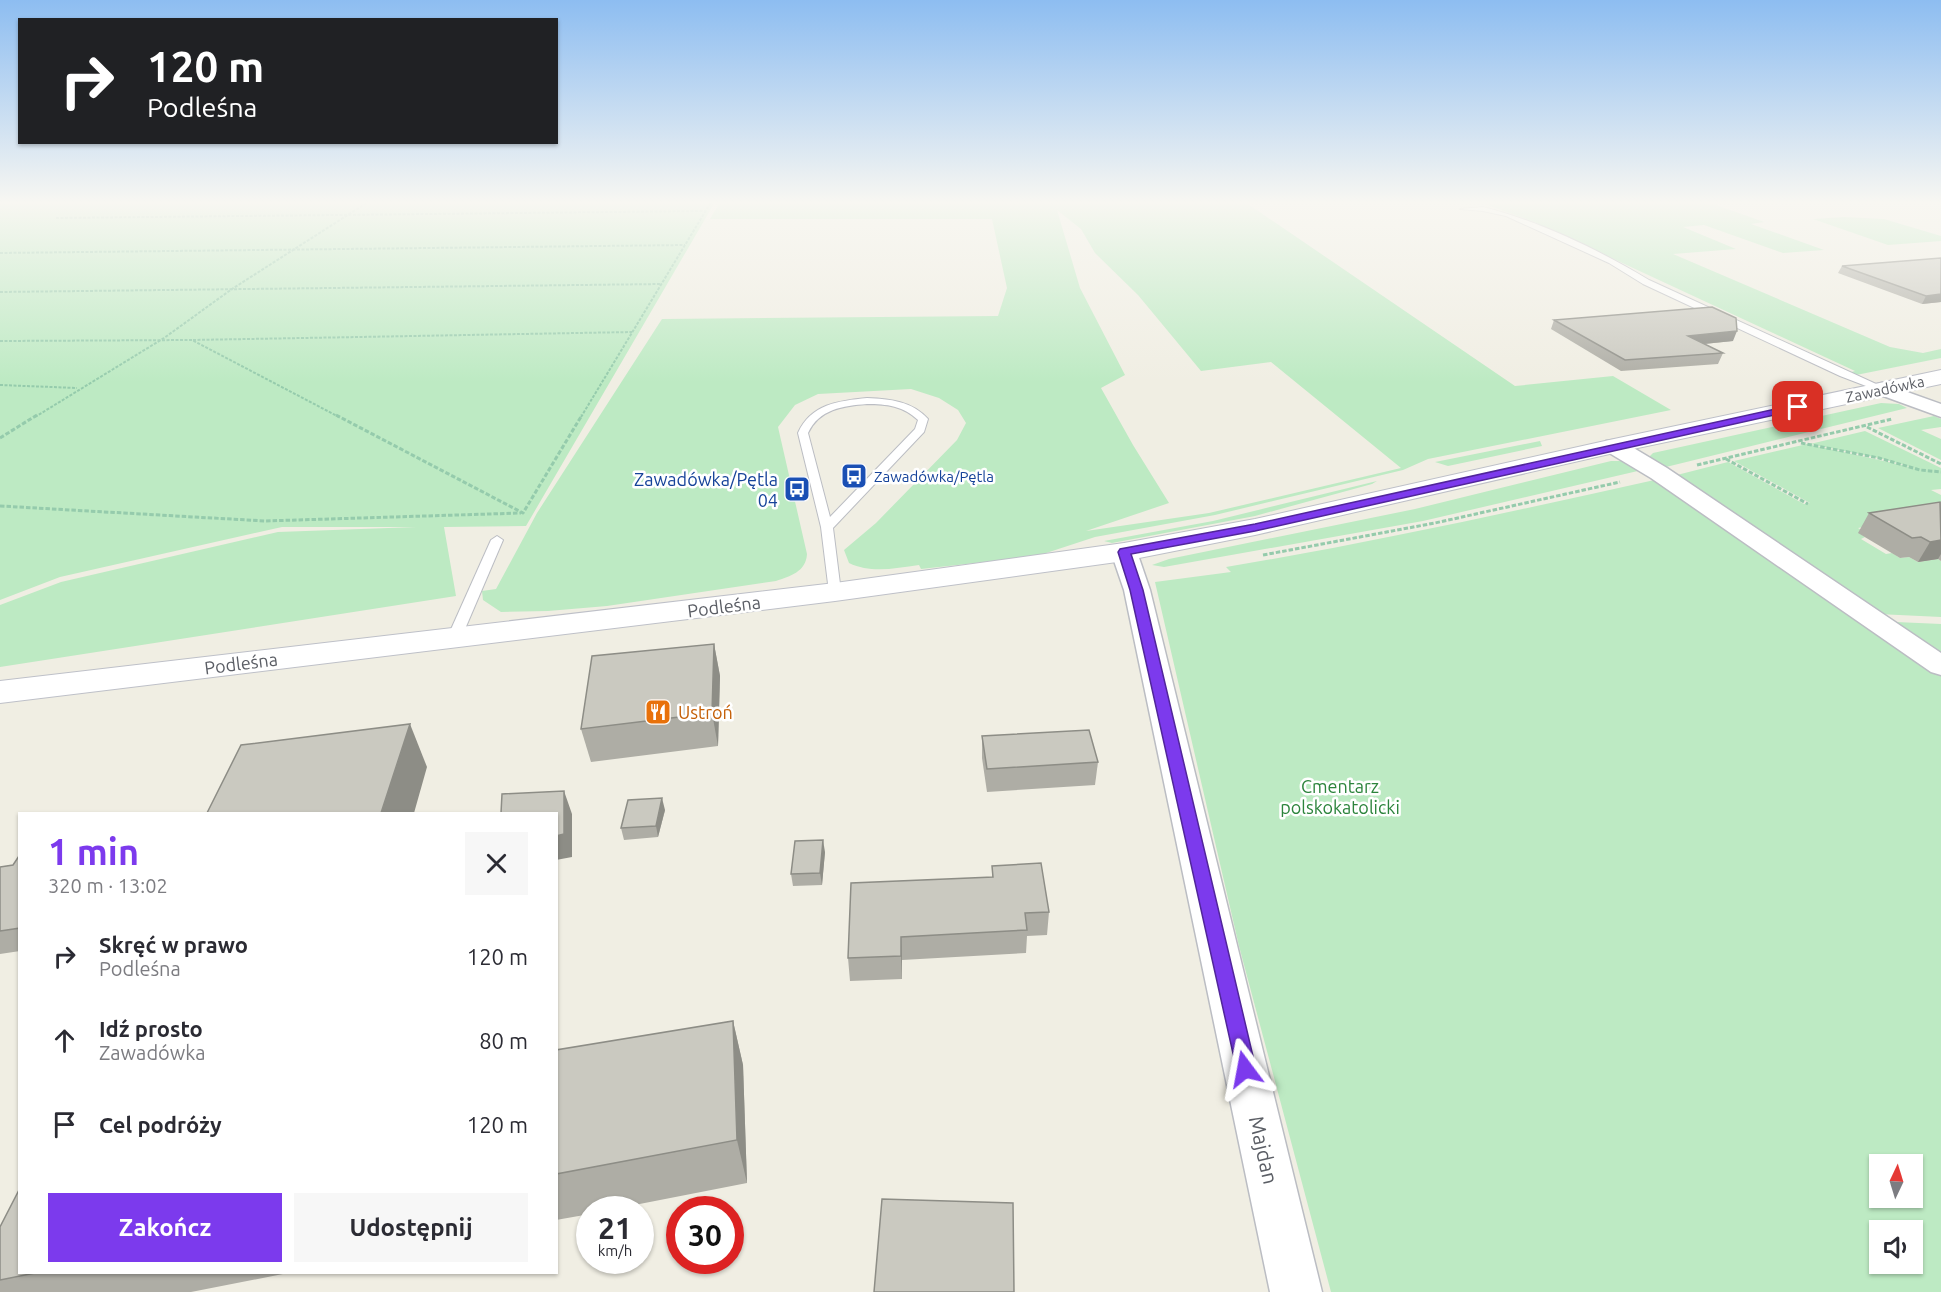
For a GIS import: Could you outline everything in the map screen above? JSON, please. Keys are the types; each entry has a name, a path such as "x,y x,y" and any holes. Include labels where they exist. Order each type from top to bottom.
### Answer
{"main road":[{"name":"Zawadówka","path":"1442,484 1941,377"},
{"name":"Podleśna","path":"0,692 835,592 1124,552 1255,527 1442,484"}],"street":[{"path":"1882,389 1939,410"},
{"path":"1614,446 1659,473 1941,666"},
{"name":"Majdan","path":"1124,552 1139,601 1296,1292"}],"lane":[{"path":"1614,262 1646,282 1843,374 1882,389"},
{"path":"827,527 920,430 923,419 916,410 903,404 859,402 839,404 824,410 809,421 803,433 827,527 835,592"},
{"path":"455,636 497,540"}],"path":[{"path":"0,438 164,338 232,289 274,262"},
{"path":"523,513 675,262"},
{"path":"0,292 662,284"},
{"path":"0,340 164,338 192,340 633,332"},
{"path":"192,340 523,513"},
{"path":"0,385 80,388"},
{"path":"1261,556 1435,523 1939,410"},
{"path":"1865,426 1941,464"},
{"path":"1797,442 1861,454 1920,470 1941,472"},
{"path":"1725,458 1808,504"},
{"path":"0,506 265,520 523,513"}],"green space":[{"path":"0,262 680,262 526,526 444,527 456,596 0,667 0,605 61,582 278,532 416,527 282,527 60,577 0,600"},
{"path":"1001,262 1072,262 1080,288 1125,375 1101,388 1169,503 1086,531 1209,513 1401,468 1271,362 1201,371 1138,295 1105,262 1333,262 1515,386 1613,376 1671,410 1428,459 1403,470 1215,515 1095,537 1037,556 921,569 919,565 875,569 849,563 844,550 876,523 957,440 966,423 958,410 939,398 911,389 818,394 795,405 778,427 807,554 804,565 796,572 776,581 607,606 501,612 483,600 482,591 496,589 537,513 662,319 998,316 1007,288"},
{"path":"1621,262 1692,262 1890,347 1923,353 1941,349 1941,358 1856,375 1848,373 1855,371"},
{"path":"1881,403 1899,404 1907,408 1666,467 1648,458 1653,453"},
{"path":"1934,416 1941,419 1941,427 1921,430 1941,439 1941,460 1878,428"},
{"path":"1865,431 1941,468 1941,489 1931,490 1941,495 1941,503 1877,525 1858,528 1865,532 1859,533 1865,537 1861,539 1886,554 1892,553 1900,558 1909,557 1918,562 1938,559 1941,561 1941,617 1878,614 1673,476 1728,462 1804,504 1810,503 1734,461 1807,444 1915,468 1810,444"},
{"path":"1540,441 1542,446 1448,466 1435,462"},
{"path":"1611,461 1624,461 1642,470 1423,521 1164,567 1152,565 1169,559 1415,509"},
{"name":"Cmentarz polskokatolicki","path":"1659,479 1941,676 1941,1292 1331,1292 1239,946 1155,582 1231,572 1226,567 1497,515"},
{"path":"1377,481 1255,516 1112,543 1104,541 1213,521"},
{"path":"1894,623 1941,624 1941,655"}],"building":[{"path":"1888,262 1941,262 1941,294 1926,296 1842,266"},
{"path":"1712,307 1736,318 1737,331 1688,336 1723,353 1625,360 1554,320"},
{"path":"1940,502 1941,540 1930,542 1921,537 1912,538 1869,513"},
{"path":"714,644 712,713 581,729 592,656"},
{"path":"410,724 381,812 208,812 241,745"},
{"path":"1089,730 1098,762 987,769 982,736"},
{"path":"564,791 564,834 558,836 558,812 501,812 502,794"},
{"path":"662,798 656,826 621,828 628,800"},
{"path":"823,840 820,873 791,874 795,841"},
{"path":"18,858 18,928 0,931 0,867 13,865"},
{"path":"1041,863 1049,912 1025,913 1027,930 901,937 901,956 848,958 851,883 993,877 992,866"},
{"path":"733,1021 737,1140 558,1174 558,1050"},
{"path":"18,1192 18,1274 30,1274 0,1280 0,1227"},
{"path":"882,1199 1013,1203 1014,1292 874,1292"}],"place":[{"name":"Zawadówka/Pętla","path":"854,476"},
{"name":"Zawadówka/Pętla 04","path":"797,489"},
{"name":"Ustroń","path":"658,712"}],"route":[{"path":"1245,1069 1137,590 1124,552 1255,527 1798,407"}]}
